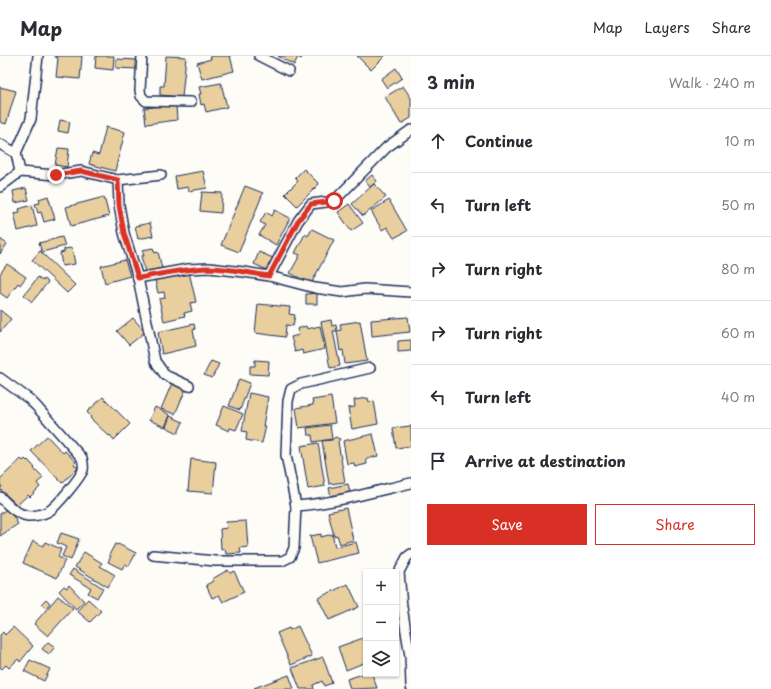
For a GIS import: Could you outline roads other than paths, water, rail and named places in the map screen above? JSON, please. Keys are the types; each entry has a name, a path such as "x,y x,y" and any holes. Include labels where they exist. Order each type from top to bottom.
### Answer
{"street":[{"path":"20,172 16,152 31,119 38,56"},
{"path":"142,56 140,84 141,96 146,101 191,102"},
{"path":"259,56 289,71"},
{"path":"269,276 298,221 311,204 334,201 387,147 411,130"},
{"path":"0,144 16,152"},
{"path":"0,187 20,172 56,175 81,171 118,180 161,175"},
{"path":"118,180 119,205 124,233 138,278 155,361 165,376 189,386"},
{"path":"138,278 188,269 209,268 269,276 315,288 342,292 364,289 411,292"},
{"path":"153,554 215,561 282,561 290,557 294,548 296,506 286,455 288,401 291,389 301,384 370,368"},
{"path":"0,378 36,406 82,458 84,465 82,471 67,491 50,510 39,515 26,516 13,510 0,497"},
{"path":"296,506 312,505 411,483"},
{"path":"405,689 411,687 410,656 402,607 399,572 407,557 411,554"}]}
